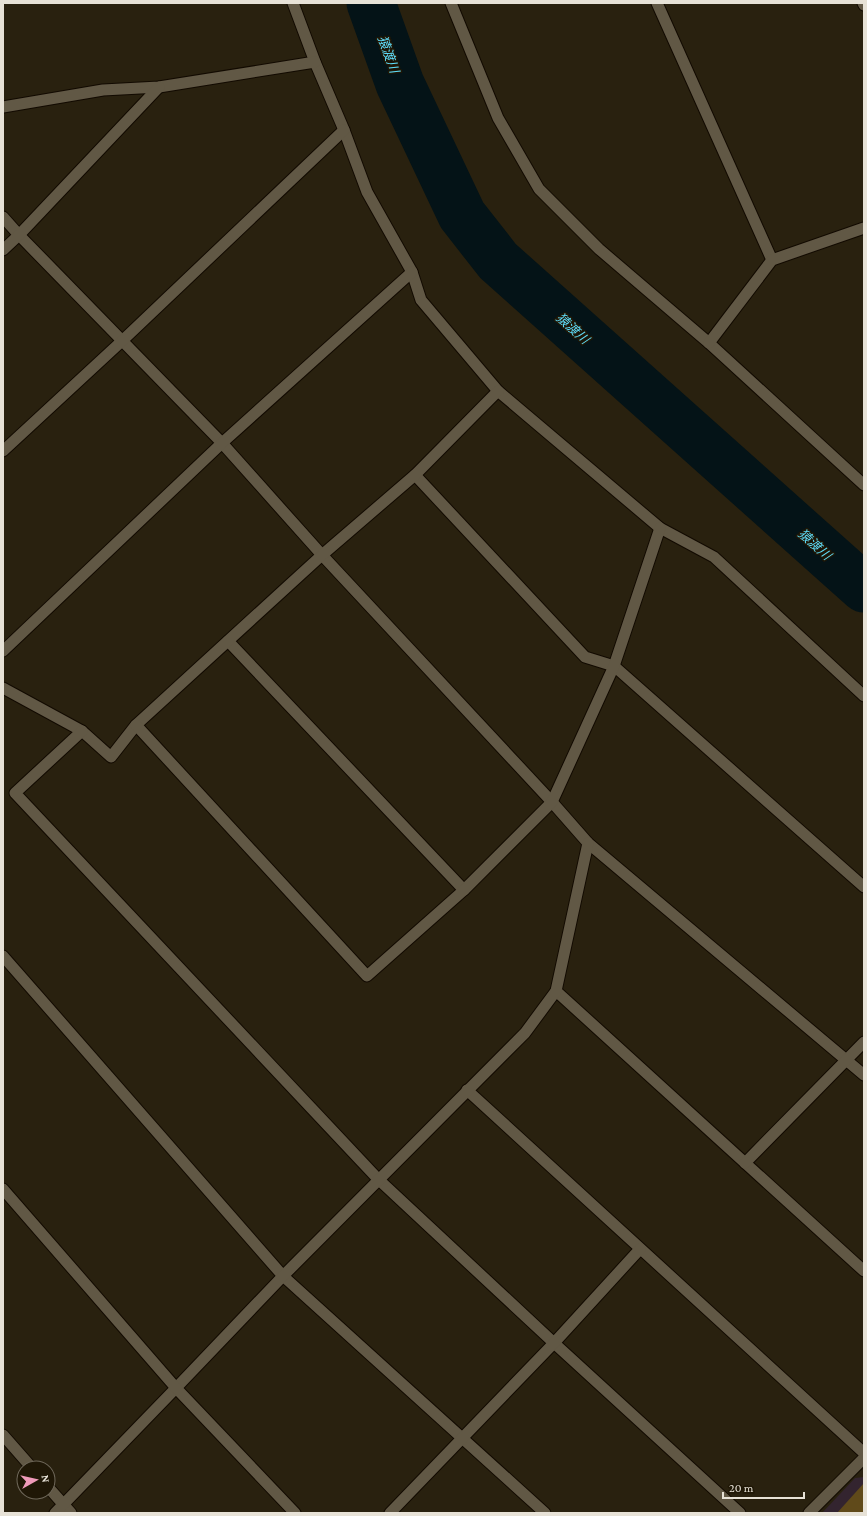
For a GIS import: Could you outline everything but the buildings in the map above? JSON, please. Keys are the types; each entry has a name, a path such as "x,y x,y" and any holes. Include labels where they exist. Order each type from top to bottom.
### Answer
{"street":[{"path":"293,3 367,192 412,272 421,300 498,391 660,528 714,557 864,696"},
{"path":"451,3 498,118 538,189 599,249 709,343 864,485"},
{"path":"658,3 772,260"},
{"path":"3,107 103,90 159,87 315,62"},
{"path":"3,250 159,87"},
{"path":"3,451 123,340 344,130"},
{"path":"3,217 222,443 322,555 552,802 588,843 864,1075"},
{"path":"709,343 772,260 864,228"},
{"path":"3,651 222,443 412,272"},
{"path":"3,688 82,731 111,757 136,725 322,555 415,475 498,391"},
{"path":"415,475 585,657 614,666 864,887"},
{"path":"136,725 367,976 464,890 552,802 614,666 660,528"},
{"path":"228,641 464,890"},
{"path":"82,731 15,793 378,1179 740,1513"},
{"path":"55,1513 67,1509 176,1388 283,1276 524,1033 556,991 588,843"},
{"path":"3,956 283,1276 546,1513"},
{"path":"556,991 864,1270"},
{"path":"746,1163 864,1042"},
{"path":"467,1090 864,1453"},
{"path":"3,1189 176,1388 295,1513"},
{"path":"390,1513 554,1343 640,1249"},
{"path":"3,1434 25,1460"},
{"path":"809,1513 864,1458"},
{"path":"56,1496 67,1509"}],"shaded area":[{"path":"864,1477 864,1513 822,1513 855,1478"}],"waterway":[{"name":"猿渡川","path":"371,3 400,84 462,215 498,261 864,588"}]}
